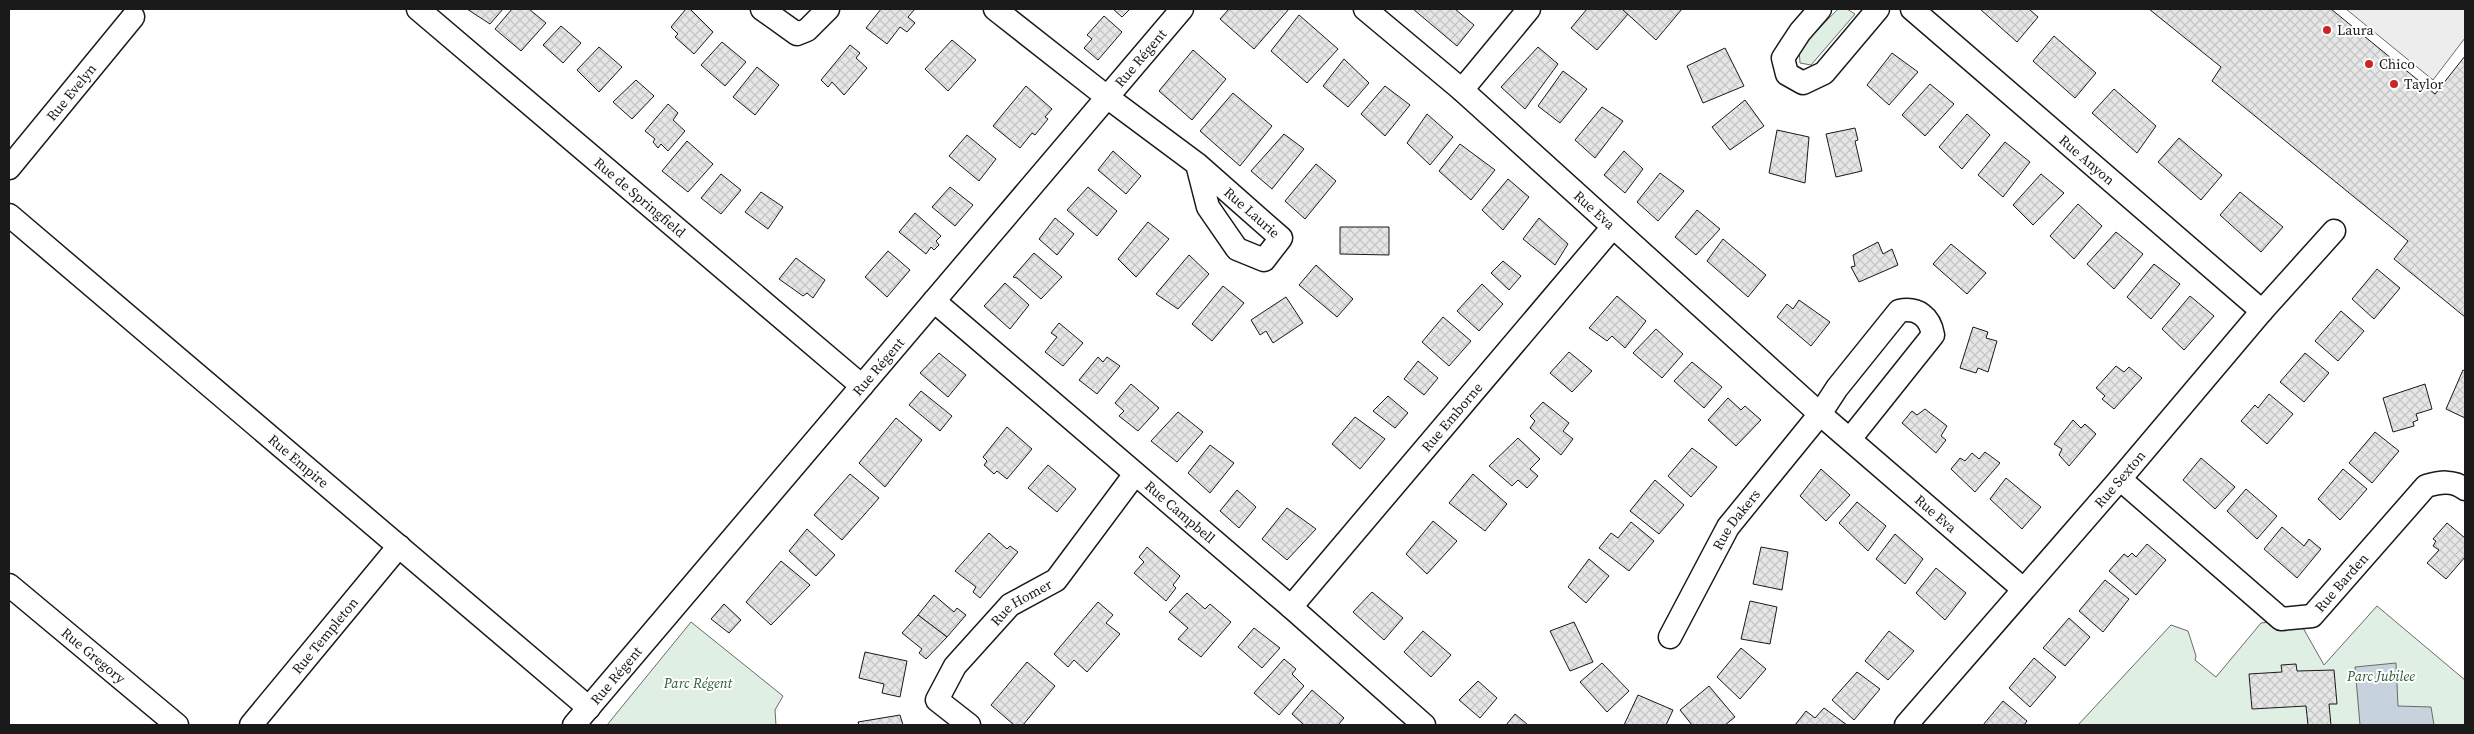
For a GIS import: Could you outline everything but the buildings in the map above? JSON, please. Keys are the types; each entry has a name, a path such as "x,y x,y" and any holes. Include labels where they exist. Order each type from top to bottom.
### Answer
{"street":[{"name":"Rue de Springfield","path":"418,9 862,386"},
{"path":"762,9 797,34 807,30 828,9"},
{"path":"995,9 1107,97 1197,164"},
{"name":"Rue Régent","path":"574,725 1182,9"},
{"name":"Rue Eva","path":"1365,9 1462,90 1612,228 1820,414 2023,589"},
{"path":"1462,90 1529,9"},
{"path":"1820,9 1800,32 1783,58 1788,74 1803,83 1824,73 1878,9"},
{"name":"Rue Anyon","path":"1912,9 2262,311"},
{"name":"Rue Evelyn","path":"9,168 133,17"},
{"name":"Rue Empire","path":"9,215 589,708"},
{"name":"Rue Emborne","path":"1291,607 1612,228"},
{"name":"Rue Sexton","path":"1906,725 2120,479 2262,311 2334,231"},
{"name":"Rue Campbell","path":"934,301 1291,607 1424,725"},
{"path":"1820,414 1837,388 1899,311 1909,309 1924,315 1932,325 1933,335 1850,439"},
{"name":"Rue Dakers","path":"1670,637 1728,527 1820,414"},
{"name":"Rue Homer","path":"969,725 937,700 955,666 1010,605 1056,580 1135,474"},
{"name":"Rue Barden","path":"2120,479 2281,619 2312,616 2426,486 2442,482 2460,485 2465,489"},
{"name":"Rue Templeton","path":"251,725 399,546"},
{"name":"Rue Gregory","path":"9,585 177,725"}],"green space":[{"path":"1838,9 1847,9 1855,14 1811,65 1800,63 1799,49"},
{"name":"Parc Jubilee","path":"2377,606 2465,680 2465,725 2078,725 2171,625 2188,631 2196,656 2195,660 2216,677 2261,623 2298,619 2324,665"},
{"name":"Parc Régent","path":"691,622 783,696 775,710 776,725 607,725"}],"shaded area":[{"path":"2346,9 2465,9 2465,38 2433,80"},
{"path":"2396,663 2398,706 2431,707 2434,725 2360,725 2355,667"}],"place":[{"name":"Laura","path":"2327,30"},
{"name":"Chico","path":"2369,64"},
{"name":"Taylor","path":"2394,84"}]}
